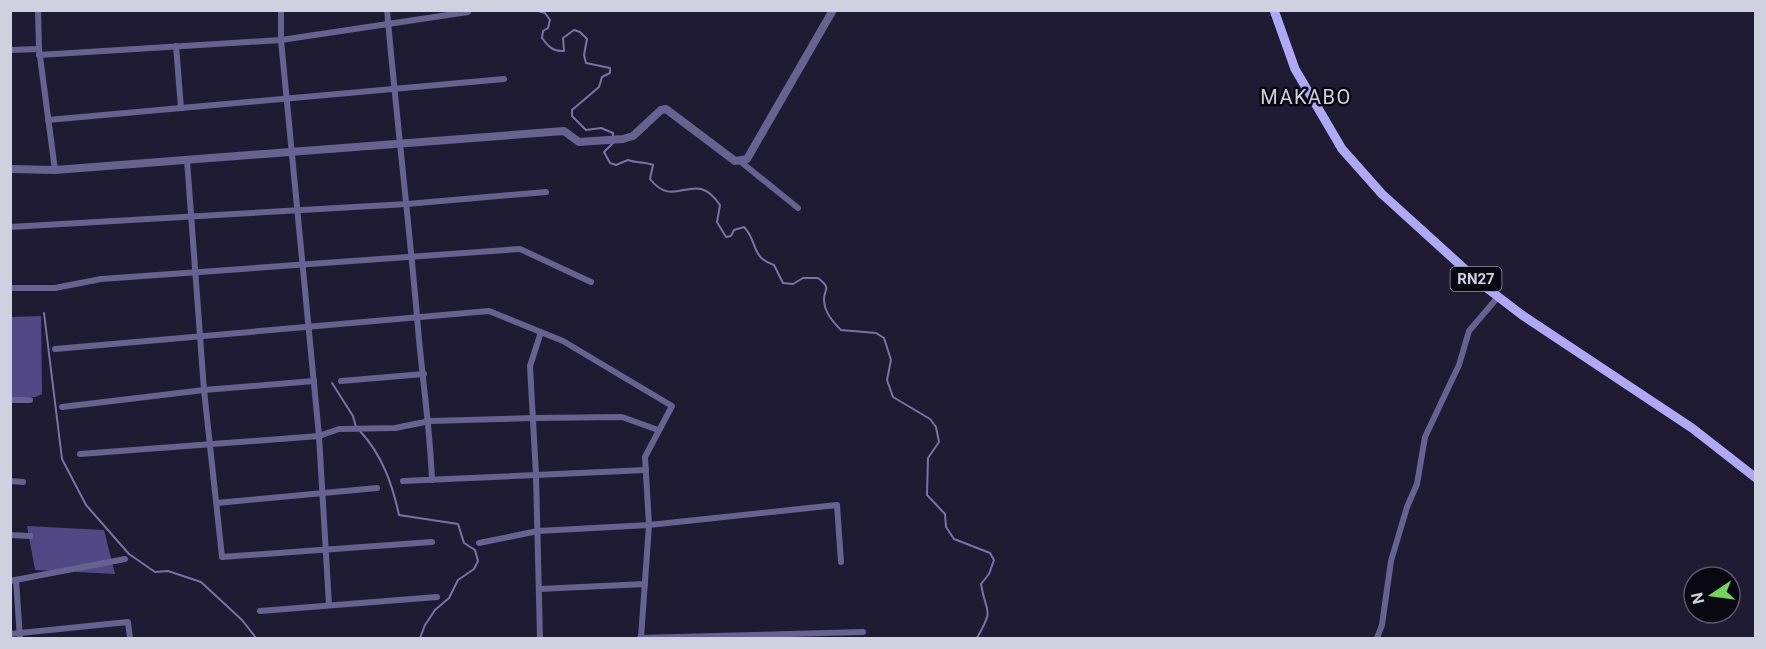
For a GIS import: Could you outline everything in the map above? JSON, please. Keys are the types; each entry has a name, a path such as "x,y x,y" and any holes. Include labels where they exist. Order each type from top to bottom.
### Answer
{"main road":[{"name":"RN27","path":"1274,10 1295,69 1342,149 1382,194 1498,297 1692,428 1755,478"}],"street":[{"path":"38,10 39,52 55,170"},
{"path":"281,10 286,99 319,436 329,605"},
{"path":"387,10 399,145 414,258 417,317 430,421 432,480"},
{"path":"741,162 747,159 833,10"},
{"path":"10,50 39,52 281,40 468,12"},
{"path":"176,46 181,108"},
{"path":"48,120 504,79"},
{"path":"10,170 55,170 564,131 579,142 594,143 633,136 661,110 666,110 735,161 741,162 798,208"},
{"path":"187,160 204,390 222,557 432,542"},
{"path":"10,227 407,204 546,192"},
{"path":"10,288 55,288 101,279 520,249 591,282"},
{"path":"1377,639 1382,625 1391,561 1407,507 1417,484 1425,437 1460,365 1469,331 1498,297"},
{"path":"55,349 489,311 563,341 672,406 645,457 649,525 640,638 753,637 863,632"},
{"path":"540,639 534,418 530,366 541,332"},
{"path":"340,381 424,374"},
{"path":"62,407 204,390 314,381"},
{"path":"10,400 30,400"},
{"path":"80,454 319,436 339,429 395,428 430,421 622,417 658,430"},
{"path":"403,482 646,470"},
{"path":"10,481 23,482"},
{"path":"217,503 378,488"},
{"path":"479,543 538,531 649,525 837,505 841,562"},
{"path":"10,535 30,536"},
{"path":"20,635 14,581 124,559"},
{"path":"539,589 645,584"},
{"path":"260,611 437,597"},
{"path":"10,634 20,635 128,622 130,639"}],"shaded area":[{"path":"41,316 42,394 36,397 11,397 10,317"},
{"path":"27,526 104,530 115,574 35,570"}],"waterway":[{"path":"535,10 545,13 550,20 548,28 543,31 542,38 551,48 564,51 563,38 574,30 580,32 587,39 584,55 586,63 610,68 610,73 602,77 599,87 572,110 572,116 586,130 601,128 613,133 613,136"},
{"path":"614,142 604,152 610,163 616,165 628,160 651,164 653,165 650,179 659,188 668,192 702,189 711,194 720,205 717,222 726,237 731,236 734,230 744,227 761,258 774,265 783,283 793,284 803,278 818,278 823,282 826,287 824,297 826,309 841,330 876,333 884,338 891,360 887,380 893,397 930,419 936,427 939,442 928,458 927,495 945,514 946,527 954,539 990,553 994,560 989,574 981,584 988,611 986,621 977,638"},
{"path":"44,313 62,459 86,505 129,554 155,572 168,571 201,582 242,620 256,638"},
{"path":"332,383 353,416 356,427"},
{"path":"360,431 368,440 385,470 399,515 458,524 464,543 475,550 478,561 474,569 458,580 449,598 435,610 425,625 420,638"}],"district":[{"name":"MAKABO","path":"1306,97"}]}
